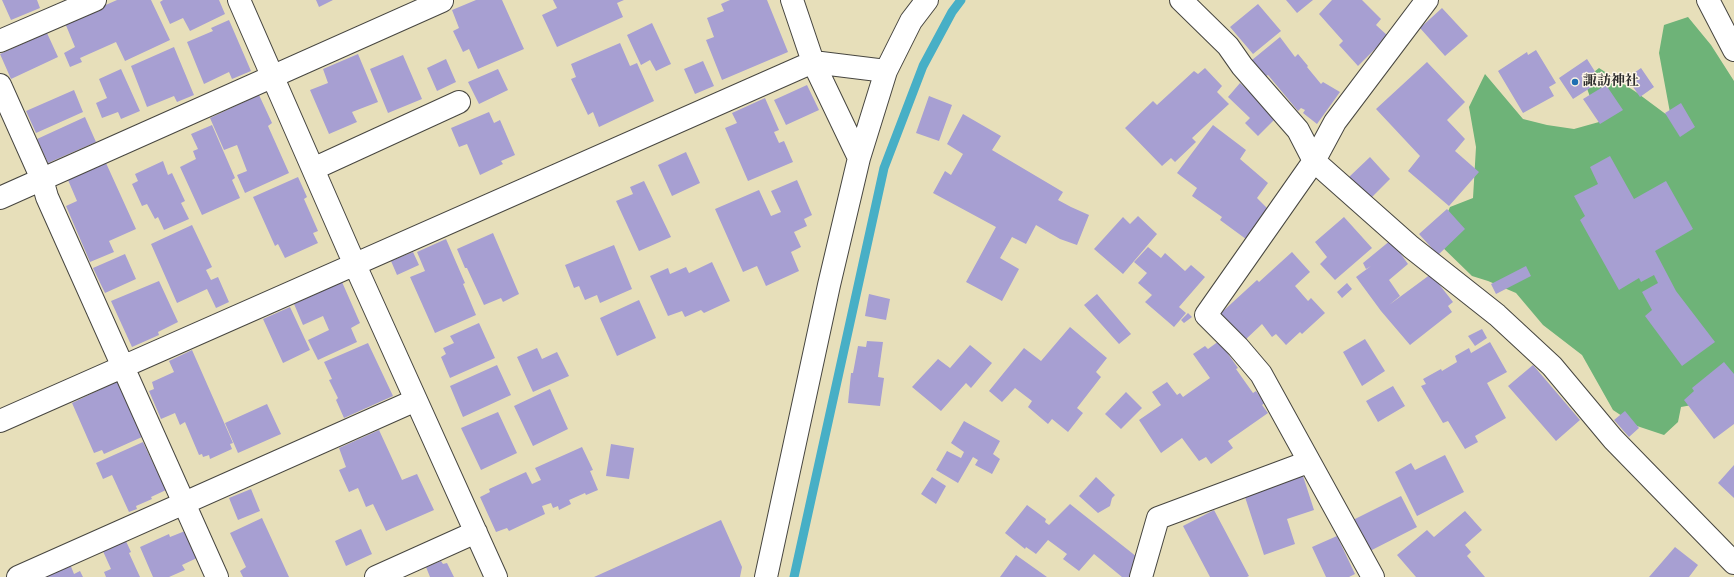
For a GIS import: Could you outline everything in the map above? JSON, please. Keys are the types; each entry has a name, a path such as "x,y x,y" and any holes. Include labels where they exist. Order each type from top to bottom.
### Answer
{"street":[{"path":"0,41 95,0"},
{"path":"239,0 355,265 496,577"},
{"path":"792,0 814,62 859,158"},
{"path":"766,577 829,285 859,158 886,71 911,21 927,0"},
{"path":"1181,0 1228,46 1242,66 1298,130 1314,161 1411,247 1497,315 1552,366 1613,439 1734,562"},
{"path":"1372,577 1261,374 1238,347 1206,315 1314,161 1335,122 1427,0"},
{"path":"1708,0 1734,50"},
{"path":"0,198 442,1"},
{"path":"0,421 814,62 886,71"},
{"path":"0,85 42,180 47,197 217,577"},
{"path":"313,169 459,102"},
{"path":"18,577 416,400"},
{"path":"1141,577 1158,518 1308,462"},
{"path":"376,577 476,532"}],"green space":[{"path":"1688,17 1711,45 1734,81 1734,382 1692,405 1681,407 1678,422 1664,435 1637,426 1613,410 1582,355 1543,325 1516,293 1472,276 1435,240 1450,207 1473,198 1476,147 1469,107 1485,74 1523,119 1547,125 1574,129 1599,122 1584,80 1599,68 1636,92 1671,118 1659,53 1664,25"}],"building":[{"path":"2,0 37,0 40,8 11,20"},
{"path":"117,0 151,0 170,40 125,61 116,42 80,58 82,62 70,67 64,53 75,47 65,23"},
{"path":"163,0 219,0 225,14 190,31 183,18 170,24 160,2"},
{"path":"316,0 333,0 319,7"},
{"path":"476,0 502,0 524,49 478,69 469,49 463,52 453,31 459,28 452,10"},
{"path":"553,0 624,0 617,3 623,17 557,47 542,15 557,8"},
{"path":"730,0 767,0 788,52 722,80 706,40 714,37 707,18 724,11 721,4"},
{"path":"1286,0 1313,0 1297,13"},
{"path":"1332,0 1362,0 1381,19 1376,25 1388,36 1358,66 1339,45 1343,41 1319,14"},
{"path":"1258,4 1281,31 1253,54 1230,27"},
{"path":"1442,8 1468,36 1445,56 1420,28"},
{"path":"229,20 251,71 232,79 229,72 204,84 187,42 213,31 211,28"},
{"path":"652,23 671,64 656,71 650,60 641,65 627,35"},
{"path":"47,33 58,57 11,79 0,54"},
{"path":"1280,37 1295,57 1298,54 1321,84 1323,82 1340,92 1317,124 1303,113 1305,110 1301,108 1298,111 1268,75 1266,76 1252,60"},
{"path":"620,43 630,66 637,63 654,101 599,127 593,112 588,115 571,79 576,77 571,64"},
{"path":"174,47 194,95 177,102 174,96 147,107 131,66"},
{"path":"1536,50 1556,83 1549,87 1554,96 1523,113 1498,71 1527,52 1528,55"},
{"path":"358,54 378,102 352,112 357,122 329,134 310,90 328,83 323,69"},
{"path":"403,55 422,99 388,113 370,69"},
{"path":"446,59 456,82 437,91 427,68"},
{"path":"1587,59 1601,81 1573,99 1559,78"},
{"path":"703,61 714,86 695,94 684,69"},
{"path":"1427,62 1465,102 1447,120 1465,139 1455,151 1479,172 1449,206 1408,171 1420,156 1376,109"},
{"path":"1205,68 1222,86 1217,92 1229,104 1192,138 1196,142 1175,162 1171,158 1162,166 1125,128 1153,101 1157,105 1194,71 1198,74"},
{"path":"1641,68 1654,87 1640,97 1627,78"},
{"path":"121,69 140,111 121,119 118,112 102,118 96,103 107,98 99,79"},
{"path":"498,69 508,90 479,104 468,82"},
{"path":"1240,83 1277,117 1258,136 1245,123 1250,118 1228,97"},
{"path":"807,85 819,110 786,125 774,100"},
{"path":"1606,85 1623,110 1600,124 1583,99"},
{"path":"74,90 83,112 36,133 26,111"},
{"path":"259,95 272,123 268,126 289,173 245,193 237,175 247,171 237,145 224,150 210,118"},
{"path":"929,96 952,105 939,141 916,133"},
{"path":"765,98 779,130 774,132 779,143 784,141 793,162 748,181 725,128 737,123 732,113"},
{"path":"1681,103 1695,127 1680,137 1665,113"},
{"path":"489,112 494,123 500,120 515,155 501,161 503,164 480,175 467,144 459,147 451,128"},
{"path":"963,114 1001,136 992,150 1063,192 1058,200 1089,215 1077,245 1060,239 1036,225 1026,244 1012,237 1000,258 1019,269 1002,301 966,282 996,227 933,193 945,171 951,175 963,154 947,144"},
{"path":"85,117 96,142 48,163 37,139"},
{"path":"212,125 235,178 232,180 240,198 202,215 180,167 196,159 193,151 198,149 191,134"},
{"path":"1213,125 1246,150 1240,159 1268,183 1257,198 1270,211 1250,242 1220,220 1222,217 1192,196 1197,188 1177,173"},
{"path":"686,152 700,183 672,196 658,165"},
{"path":"1610,156 1634,199 1666,181 1693,229 1655,251 1676,291 1715,342 1682,366 1645,316 1652,310 1642,292 1658,283 1654,275 1641,282 1639,278 1619,290 1580,220 1585,216 1574,196 1598,184 1590,167"},
{"path":"1370,157 1390,179 1370,199 1349,177"},
{"path":"163,161 168,175 172,173 185,201 181,203 189,219 164,230 158,217 155,219 147,204 142,206 132,184 138,181 135,174"},
{"path":"106,163 136,229 109,241 114,252 90,262 66,206 77,201 68,180"},
{"path":"298,177 307,197 304,199 318,231 313,233 318,243 285,258 278,244 275,246 253,197"},
{"path":"797,180 812,215 804,219 807,226 794,232 801,247 791,252 799,271 766,286 757,266 743,272 715,209 759,190 771,216 781,212 771,191"},
{"path":"644,181 671,237 639,251 616,201 633,194 630,187"},
{"path":"1447,209 1465,229 1438,255 1419,234"},
{"path":"1138,216 1157,234 1123,274 1094,249 1123,217 1130,224"},
{"path":"1344,217 1372,248 1335,280 1320,264 1327,257 1315,242"},
{"path":"192,225 212,267 206,270 211,280 218,277 229,302 216,308 207,289 177,303 151,244"},
{"path":"493,233 519,294 503,302 501,298 484,305 457,249"},
{"path":"446,239 465,283 463,284 476,315 435,333 410,277 425,271 417,252"},
{"path":"1391,240 1408,264 1389,280 1400,296 1389,305 1431,274 1453,302 1448,306 1452,312 1410,345 1381,311 1356,277 1371,266 1366,269 1363,263"},
{"path":"614,245 632,289 600,303 597,295 585,300 579,286 574,288 565,265"},
{"path":"1148,247 1161,258 1165,253 1185,271 1191,265 1205,277 1179,307 1186,313 1174,327 1145,302 1152,295 1138,283 1147,273 1134,262"},
{"path":"413,252 419,265 397,275 391,261"},
{"path":"1292,252 1310,272 1295,286 1308,301 1311,298 1325,313 1302,334 1300,332 1286,345 1276,334 1272,337 1262,324 1244,341 1221,315 1221,313 1257,280 1259,282"},
{"path":"125,254 136,279 105,293 93,268"},
{"path":"712,262 730,301 704,313 701,310 685,317 682,311 668,316 650,276 668,268 670,274 686,267 689,273"},
{"path":"1526,266 1531,276 1496,294 1491,284"},
{"path":"159,281 178,322 158,332 159,335 132,347 111,301"},
{"path":"342,282 360,323 351,328 357,342 318,360 308,340 329,330 323,316 303,325 294,304"},
{"path":"1347,283 1352,289 1342,298 1337,292"},
{"path":"869,294 890,299 886,320 865,316"},
{"path":"1097,294 1131,334 1119,344 1084,305"},
{"path":"639,300 656,338 617,356 600,318"},
{"path":"290,307 310,350 283,363 263,319"},
{"path":"1188,313 1192,317 1184,323 1181,320"},
{"path":"479,323 495,358 450,378 441,357 446,354 443,348 454,343 450,336"},
{"path":"1070,327 1107,358 1096,372 1101,377 1077,408 1083,413 1068,432 1052,419 1048,424 1028,407 1032,401 1015,388 1002,402 989,391 1024,348 1041,361"},
{"path":"1482,329 1487,338 1475,346 1468,336"},
{"path":"1365,339 1385,371 1362,386 1343,352"},
{"path":"867,341 883,342 878,377 884,378 880,406 848,403 851,373 853,373 858,346 866,347"},
{"path":"1219,341 1253,393 1256,391 1265,403 1262,405 1268,413 1228,441 1233,448 1211,464 1206,457 1199,461 1182,438 1161,453 1139,420 1161,405 1152,392 1167,382 1177,395 1180,393 1183,397 1210,378 1193,354 1205,346 1208,349"},
{"path":"1490,342 1507,372 1487,383 1506,418 1475,436 1478,442 1465,449 1448,421 1443,423 1421,386 1426,384 1423,379 1441,369 1442,371 1457,362 1455,356 1469,348 1471,353"},
{"path":"368,343 393,396 344,418 336,400 338,398 329,380 332,379 324,362"},
{"path":"970,345 992,363 971,388 966,383 941,411 912,387 938,359 950,368"},
{"path":"537,348 542,359 557,352 569,376 533,392 517,357"},
{"path":"192,350 233,443 230,444 232,449 210,459 209,455 203,457 202,454 199,455 185,422 180,425 175,413 161,419 149,391 154,389 152,382 174,372 169,361"},
{"path":"1724,362 1734,374 1734,424 1714,439 1684,400 1694,391 1692,388"},
{"path":"497,365 511,395 463,417 450,386"},
{"path":"1533,365 1580,420 1556,441 1508,386"},
{"path":"120,380 135,414 132,415 142,437 104,454 102,450 94,453 72,403"},
{"path":"1393,386 1405,406 1378,422 1366,401"},
{"path":"550,389 568,429 533,446 514,406"},
{"path":"1126,392 1142,408 1121,429 1105,414"},
{"path":"267,404 281,434 238,453 225,423"},
{"path":"1625,411 1639,428 1629,437 1614,420"},
{"path":"498,412 517,453 481,470 461,428"},
{"path":"964,421 1000,441 993,454 1000,459 992,474 975,465 978,460 973,457 958,483 936,470 947,451 961,458 964,452 951,443"},
{"path":"379,430 402,480 417,474 434,510 386,531 373,504 366,507 358,488 349,492 339,470 346,467 339,448"},
{"path":"143,442 166,490 151,497 152,499 136,506 137,509 129,512 112,475 103,479 96,463"},
{"path":"611,444 634,448 629,479 606,476"},
{"path":"582,447 593,470 590,471 598,490 586,495 585,493 569,500 571,504 559,510 558,506 553,508 551,503 542,506 545,514 509,531 507,528 496,532 480,497 490,492 489,489 526,472 532,484 541,480 535,468"},
{"path":"1445,455 1464,492 1417,516 1395,472 1411,463 1415,470"},
{"path":"1734,465 1734,498 1718,483"},
{"path":"1303,476 1314,510 1287,519 1295,544 1264,555 1245,497"},
{"path":"932,477 946,486 936,504 921,494"},
{"path":"1096,477 1115,495 1112,498 1110,506 1098,513 1079,496"},
{"path":"251,489 260,511 238,520 229,498"},
{"path":"1401,496 1417,527 1366,553 1351,521"},
{"path":"1070,504 1137,557 1132,577 1122,577 1094,554 1079,571 1063,559 1067,554 1048,540 1036,554 1026,547 1025,549 1005,533 1027,505 1046,519 1045,522 1049,525"},
{"path":"1214,510 1249,576 1210,577 1183,526"},
{"path":"1465,511 1482,530 1465,545 1471,552 1467,556 1485,577 1416,577 1397,555 1427,530 1434,537"},
{"path":"262,518 289,577 243,577 240,571 246,567 230,533"},
{"path":"721,520 742,567 740,577 594,577"},
{"path":"361,529 372,554 346,566 335,541"},
{"path":"185,531 197,558 182,565 185,570 169,577 153,577 140,547 169,534 170,537"},
{"path":"1337,536 1355,574 1349,577 1326,577 1312,547"},
{"path":"125,539 131,552 129,553 140,577 106,577 104,572 111,569 102,549"},
{"path":"1675,547 1698,565 1689,577 1649,577"},
{"path":"1016,555 1047,577 1000,577"},
{"path":"441,561 443,564 447,563 454,577 430,577 426,567"},
{"path":"70,564 74,574 80,571 83,577 40,577"}],"waterway":[{"path":"794,577 884,168 923,66 952,12 961,0"}],"place":[{"name":"諏訪神社","path":"1575,82"}]}
